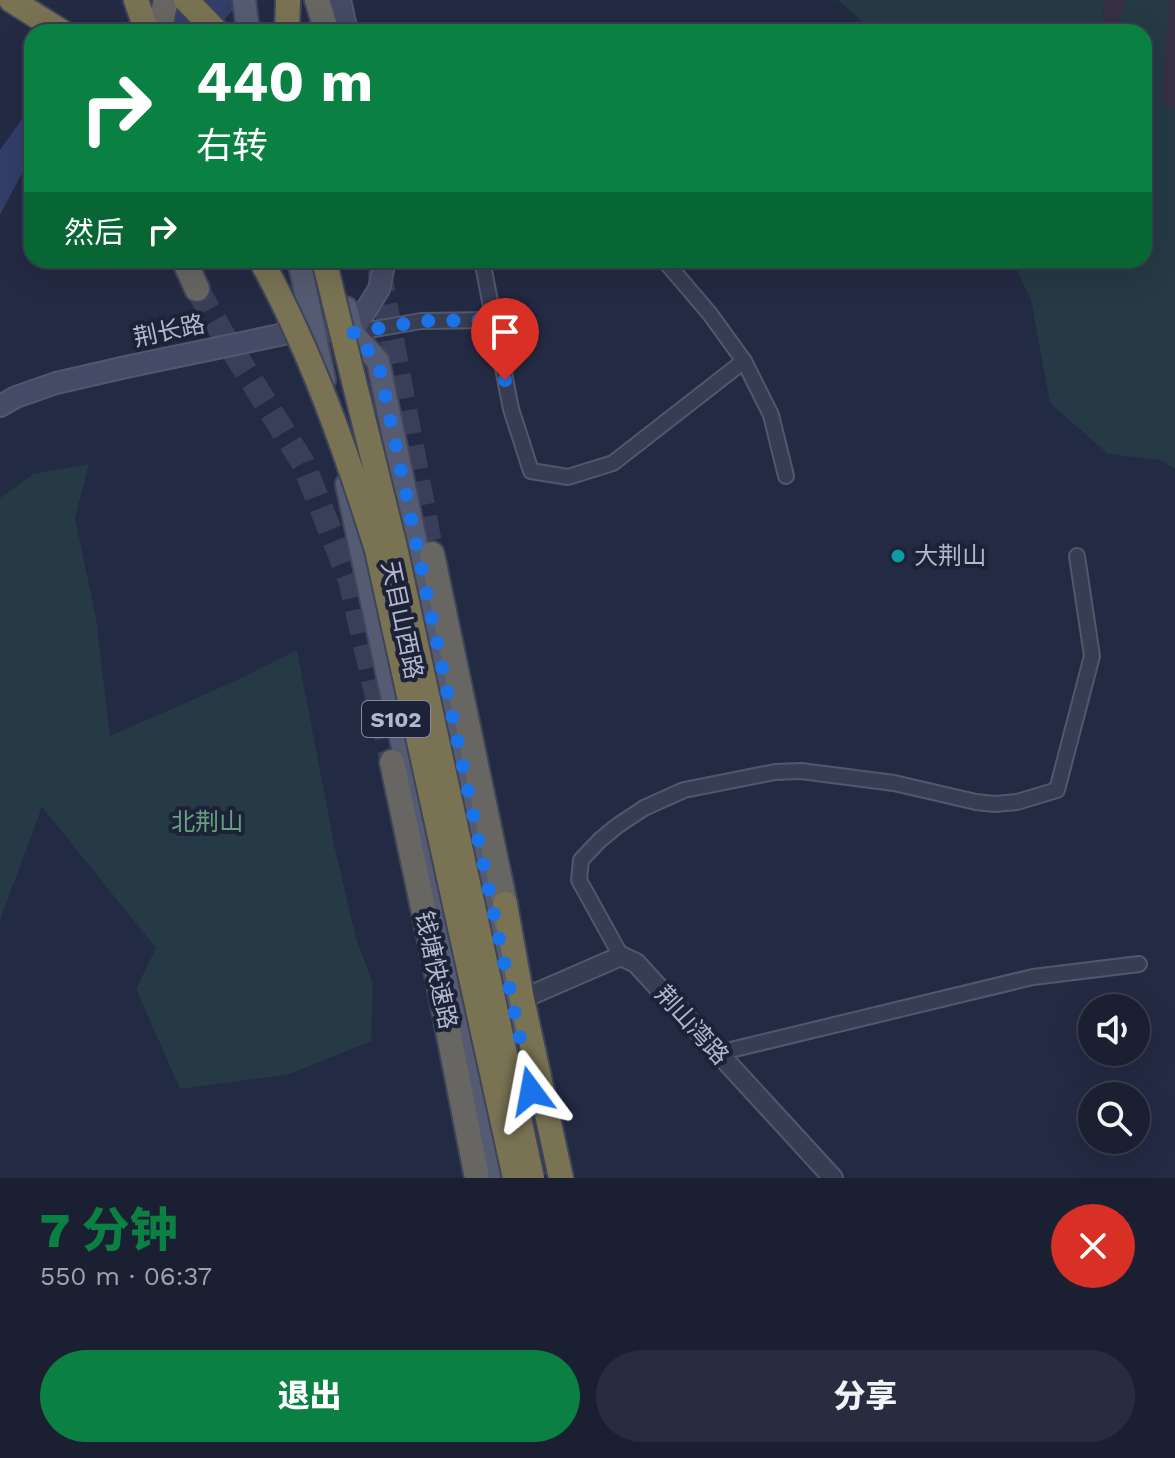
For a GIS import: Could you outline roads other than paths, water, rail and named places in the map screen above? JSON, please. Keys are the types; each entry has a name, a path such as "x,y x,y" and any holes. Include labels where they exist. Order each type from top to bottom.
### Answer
{"highway":[{"path":"11,0 49,24"},
{"path":"136,0 159,21"},
{"path":"186,0 209,24"},
{"path":"286,24 288,0"},
{"path":"317,0 324,24"},
{"path":"188,268 197,289"},
{"path":"265,268 287,308 315,372 377,550 515,1178"},
{"path":"326,268 395,547 532,1178"},
{"path":"432,554 505,904 516,1002 561,1178"},
{"name":"钱塘快速路","path":"392,762 477,1178"}],"main road":[{"path":"276,0 283,24"},
{"path":"340,0 345,24"},
{"path":"238,24 239,2"},
{"path":"239,2 246,24"},
{"name":"天目山西路","path":"301,268 495,1178"},
{"name":"天目山西路","path":"336,268 352,333 378,361 516,1002 550,1178"},
{"path":"352,333 379,289 383,268"},
{"name":"荆长路","path":"0,406 56,383 313,328 352,333"}],"street":[{"path":"483,268 511,409 531,471 568,477 613,463 744,361"},
{"path":"671,268 744,361 771,415 786,476"},
{"path":"352,333 421,321 493,320"},
{"path":"516,1002 621,956 579,880 581,860 626,820 684,790 775,772 801,771 894,783 995,804 1017,802 1057,790 1092,656 1077,556"},
{"name":"荆山湾路","path":"621,956 636,963 833,1178"},
{"path":"718,1053 1033,977 1139,964"}],"water":[{"path":"172,0 242,0 220,24 144,24"},
{"path":"24,116 24,169 0,215 0,150"}],"tunnel":[{"path":"379,269 432,554"},
{"path":"197,289 303,463 350,580 392,762"}],"place":[{"name":"大荆山","path":"898,556"}],"park label":[{"name":"北荆山","path":"207,822"}]}
